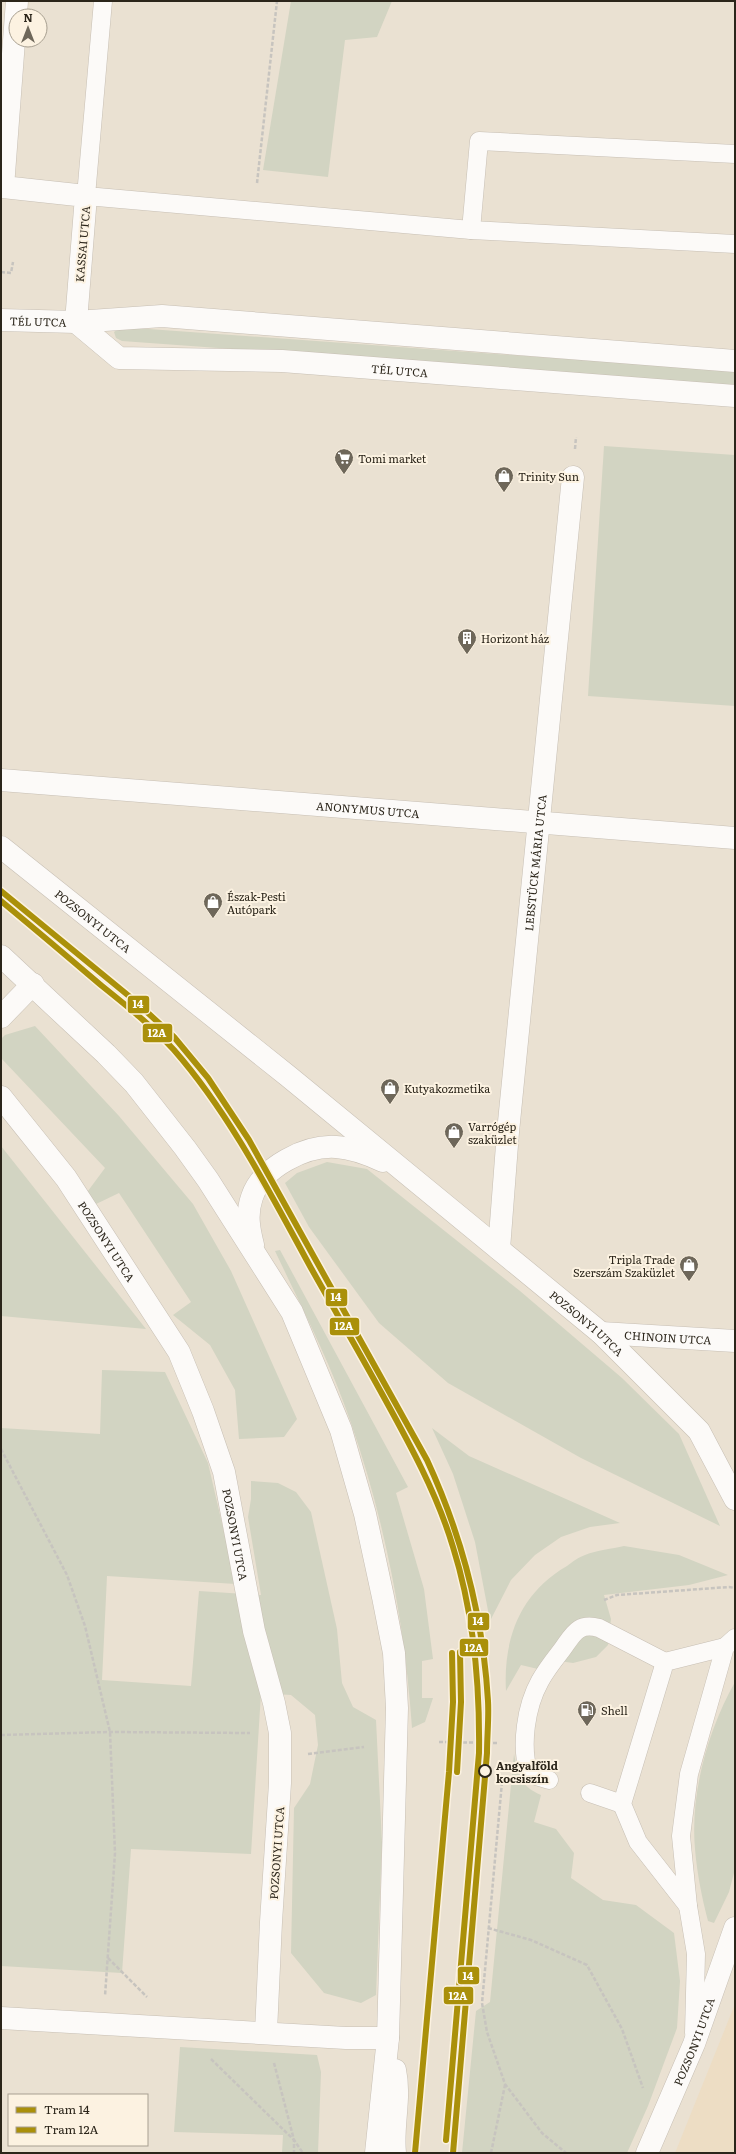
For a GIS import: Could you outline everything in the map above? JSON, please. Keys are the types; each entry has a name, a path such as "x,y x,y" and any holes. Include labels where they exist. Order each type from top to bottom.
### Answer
{"street":[{"name":"KASSAI UTCA","path":"17,1 2,187 86,196 76,322"},
{"name":"TÉL UTCA","path":"1,320 76,322 162,316 735,361"},
{"name":"TÉL UTCA","path":"76,322 119,358 282,361 735,396"},
{"name":"LEBSTÜCK MÁRIA UTCA","path":"499,1249 508,1132 540,822 573,477"},
{"name":"ANONYMUS UTCA","path":"1,780 735,838"},
{"name":"POZSONYI UTCA","path":"1,847 409,1174 601,1333 699,1431 735,1499"},
{"name":"POZSONYI UTCA","path":"1,956 33,984 106,1054 161,1115 208,1180 292,1312 341,1430 365,1514 394,1653 397,1736 388,2038 376,2153"},
{"path":"1,1017 33,984"},
{"name":"POZSONYI UTCA","path":"1,1097 66,1178 179,1352 203,1411 224,1472 254,1631 274,1703 280,1734 281,1757 266,2032"},
{"name":"POZSONYI UTCA","path":"259,1261 248,1228 248,1216 252,1197 263,1180 288,1159 308,1150 319,1148 346,1148 375,1157 409,1174"},
{"name":"CHINOIN UTCA","path":"601,1333 735,1341"},
{"name":"POZSONYI UTCA","path":"647,2153 694,2044 735,1928"},
{"path":"1,2018 266,2032 346,2038 388,2038 398,2085 394,2140 395,2153"}],"lane":[{"path":"103,1 86,196 471,230 735,244"},
{"path":"471,230 479,141 735,154"},
{"path":"549,1780 529,1774 525,1762 526,1738 531,1702 540,1680 576,1630 588,1625 599,1628 665,1662 730,1642"},
{"path":"694,2044 696,1954 688,1906 681,1836 689,1774 730,1642"},
{"path":"665,1662 622,1804 638,1842 688,1906"},
{"path":"590,1793 622,1804"}],"path":[{"path":"254,211 276,1"},
{"path":"1,272 12,273 13,262"},
{"path":"1,1449 67,1575 85,1626 110,1732 115,1853 102,2024"},
{"path":"1,1735 110,1732 280,1734"},
{"path":"439,1742 500,1743"},
{"path":"281,1757 364,1747"},
{"path":"503,1774 482,2003 487,2032 505,2084 542,2132 566,2153"},
{"path":"488,1928 531,1940 587,1965 622,2029 645,2096"},
{"path":"266,2032 294,2140 294,2153"},
{"path":"491,2153 505,2084"},
{"path":"294,2140 303,2153"}],"shaded area":[{"path":"735,2004 735,2153 675,2153"}],"green space":[{"path":"291,1 392,1 377,37 345,40 328,177 263,170"},
{"path":"121,327 735,371 735,386 122,341 116,338 114,332"},
{"path":"604,446 735,455 735,706 588,696"},
{"path":"35,1026 119,1116 193,1204 231,1271 297,1419 284,1437 239,1439 235,1390 210,1345 173,1315 191,1302 119,1193 94,1205 85,1195 105,1168 1,1058 1,1039 5,1035"},
{"path":"1,1146 146,1329 1,1316"},
{"path":"327,1162 367,1169 520,1291 622,1378 679,1434 720,1526 581,1458 448,1383 379,1323 309,1227 285,1183 297,1173"},
{"path":"280,1250 408,1487 396,1493 424,1589 433,1659 422,1661 422,1698 433,1698 425,1722 412,1728 409,1689 399,1612 392,1574 374,1498 343,1401 316,1336 275,1251"},
{"path":"102,1370 165,1372 208,1463 236,1584 107,1576 102,1680 191,1686 199,1591 261,1595 248,1517 251,1499 251,1481 278,1483 296,1492 311,1512 337,1629 342,1683 353,1707 376,1720 382,1842 376,1995 361,2003 324,1993 291,1953 294,1808 310,1784 318,1745 315,1715 291,1695 261,1693 251,1854 131,1849 122,1973 1,1966 1,1428 100,1434"},
{"path":"432,1428 469,1456 620,1523 590,1527 561,1537 535,1555 511,1580 490,1621 475,1542 453,1474"},
{"path":"624,1546 679,1555 728,1575 689,1585 604,1595 611,1619 608,1645 596,1657 573,1663 545,1659 538,1669 521,1665 506,1691 508,1653 512,1636 518,1619 526,1604 537,1590 551,1577 580,1557 594,1552"},
{"path":"735,1682 735,1869 729,1892 714,1923 708,1921 698,1876 694,1828 695,1806 698,1784 709,1741 725,1701"},
{"path":"514,1754 519,1774 524,1784 534,1792 541,1795 534,1822 556,1829 574,1853 571,1878 603,1900 636,1905 674,1933 680,1981 677,2028 648,2106 627,2153 462,2153 476,2011 490,2002"},
{"path":"180,2047 317,2055 321,2072 318,2153 282,2153 283,2135 174,2132"}],"tram line":[{"name":"14","path":"1,891 135,1001 174,1037 208,1078 249,1140 427,1460 451,1518 469,1578 476,1608 485,1670 488,1707 487,1753 453,2153"},
{"name":"12A","path":"1,901 157,1033 174,1050 213,1101 248,1155 364,1361 411,1448 439,1507 460,1572 471,1623 477,1675 479,1727 479,1753 446,2140"},
{"name":"12A","path":"457,1772 461,1702 460,1652"},
{"name":"14","path":"415,2153 449,1772 453,1702 452,1653"}],"place":[{"name":"Tomi market","path":"344,475"},
{"name":"Trinity Sun","path":"504,493"},
{"name":"Horizont ház","path":"467,655"},
{"name":"Észak-Pesti Autópark","path":"213,919"},
{"name":"Kutyakozmetika","path":"390,1105"},
{"name":"Varrógép szaküzlet","path":"454,1149"},
{"name":"Tripla Trade Szerszám Szaküzlet","path":"689,1282"},
{"name":"Shell","path":"587,1727"},
{"name":"Angyalföld kocsiszín","path":"485,1771"}]}
